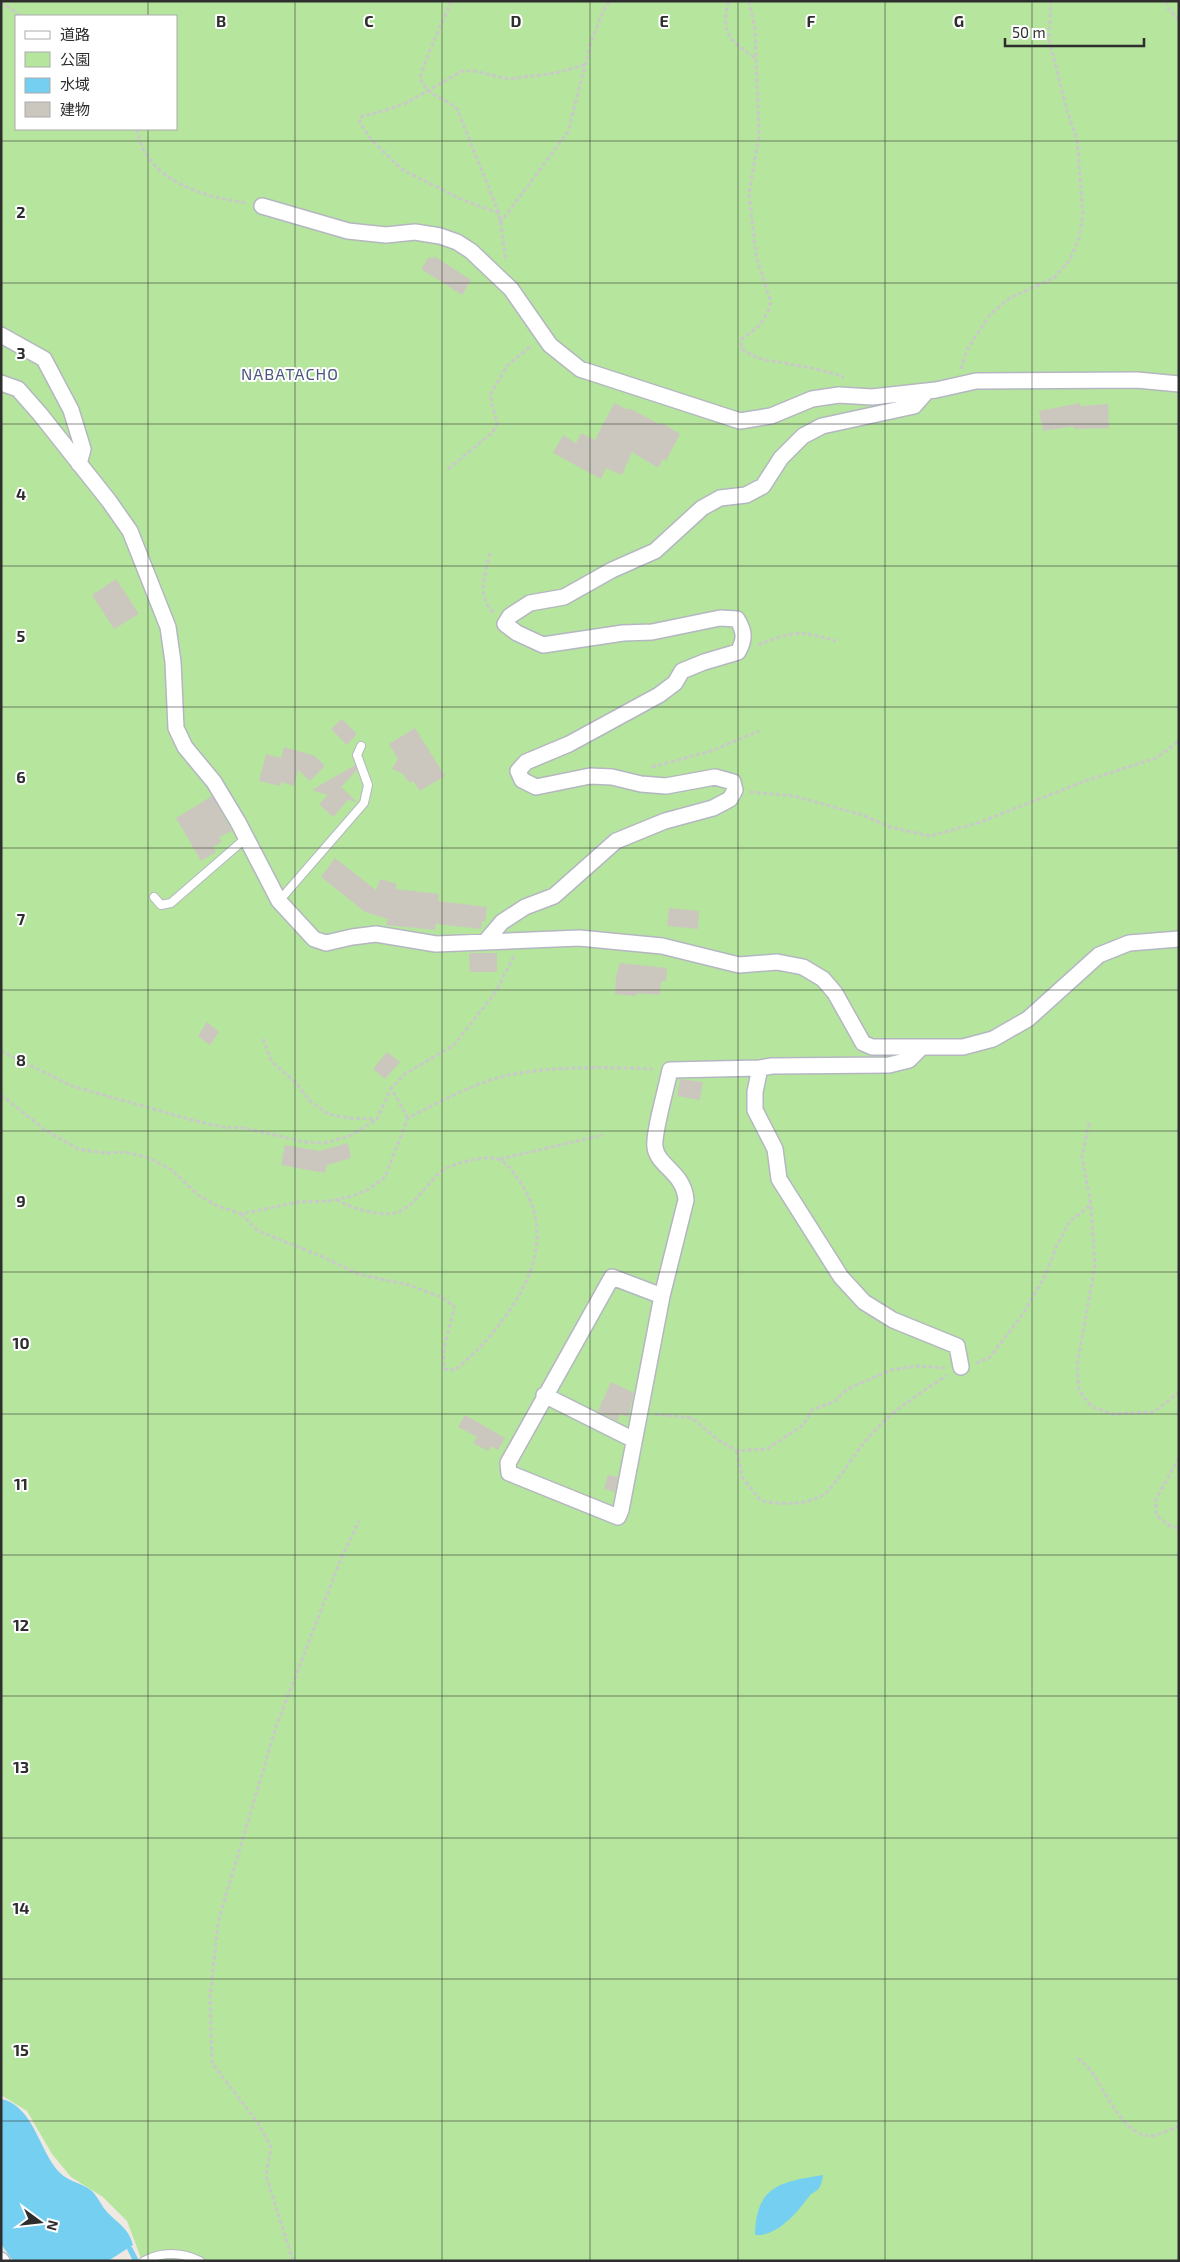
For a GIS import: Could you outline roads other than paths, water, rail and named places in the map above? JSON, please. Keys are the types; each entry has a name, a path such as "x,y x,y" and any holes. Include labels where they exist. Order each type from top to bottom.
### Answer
{"street":[{"path":"262,206 348,231 386,235 415,232 440,236 457,242 471,251 511,289 550,345 580,369 740,422 771,416 812,399 839,395 872,397 976,382 1137,380 1179,384"},
{"path":"1,336 44,359 71,410 83,449 79,464"},
{"path":"1,383 18,389 125,523 143,559 168,627 173,662 173,702 176,728 185,747 214,782 279,901 314,939 326,943 352,936 376,934 436,944 580,938 616,940 662,946 739,964 777,962 803,967 822,979 835,992 863,1043 872,1048 922,1048 964,1047 993,1039 1028,1019 1099,955 1129,943 1179,938"},
{"path":"485,942 502,922 525,907 554,896 616,841 664,821 713,808 730,799 734,790 733,782 715,777 666,786 641,784 612,776 590,776 536,787 522,780 518,771 526,762 569,744 659,695 675,683 682,671 738,652 744,641 743,629 737,619 720,618 652,632 623,633 543,644 517,633 505,624 510,616 530,603 564,597 612,570 655,550 702,508 720,498 746,494 763,486 781,458 802,436 822,426 914,406 927,390"},
{"path":"662,1296 612,1276 544,1395 508,1464 509,1473 618,1517 622,1510 662,1296 686,1200 685,1189 680,1178 662,1160 655,1148 670,1070 760,1068 772,1066 889,1065 909,1060 922,1048"},
{"path":"760,1068 754,1092 755,1110 775,1149 779,1179 841,1277 864,1302 893,1320 958,1346 961,1367"},
{"path":"544,1395 634,1440"}],"lane":[{"path":"279,901 364,802 368,785 357,755 361,746"},
{"path":"154,897 162,905 171,904 246,838"},
{"path":"144,2261 166,2253 189,2256 200,2261"}],"water":[{"path":"1,2099 11,2102 27,2117 54,2166 63,2176 92,2191 106,2211 123,2227 133,2245 108,2261 13,2261 1,2244"},
{"path":"823,2175 819,2188 810,2195 785,2223 763,2235 755,2235 756,2218 766,2196 783,2184"}],"waterway":[{"path":"130,2249 136,2261"}],"district":[{"name":"NABATACHO","path":"290,374"}]}
